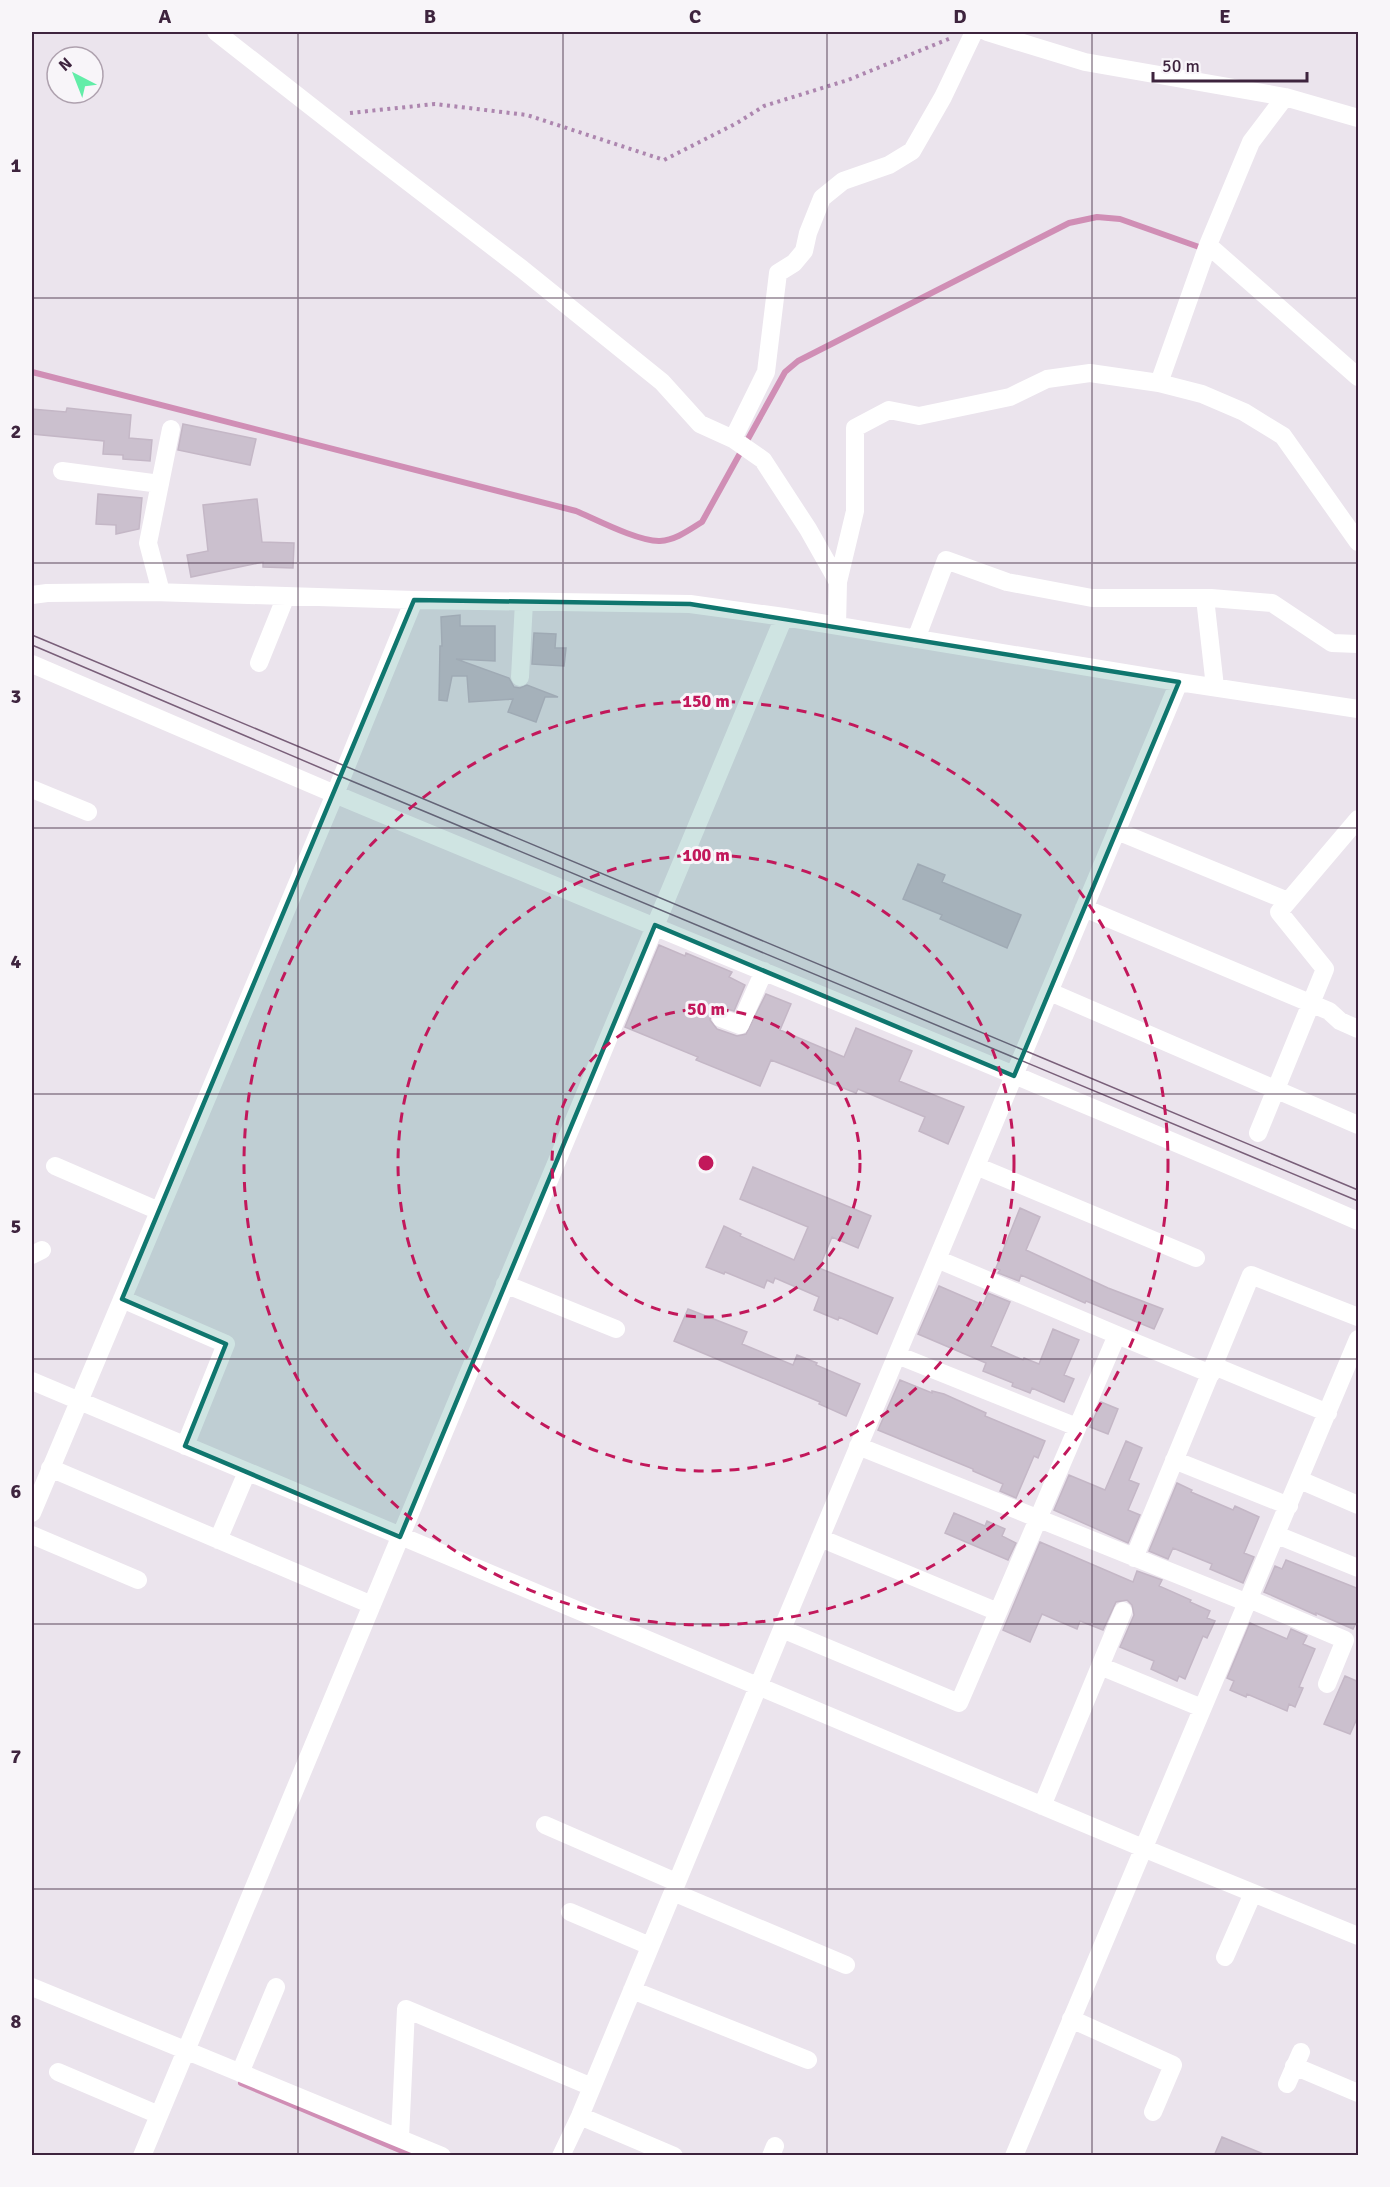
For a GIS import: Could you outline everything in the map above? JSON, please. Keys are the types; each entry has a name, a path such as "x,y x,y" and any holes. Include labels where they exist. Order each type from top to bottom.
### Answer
{"street":[{"path":"216,32 522,269 662,382 700,424 738,443 763,460 808,529 838,582"},
{"path":"738,443 766,372 778,273 794,263 804,251 808,233 822,198 843,181 889,165 912,151 943,97 974,32"},
{"path":"987,32 1084,62 1285,98 1359,118"},
{"path":"1159,383 1208,245 1251,142 1285,98"},
{"path":"1208,245 1359,377"},
{"path":"837,626 838,582 855,512 855,428 889,410 919,416 1010,397 1047,379 1090,373 1159,383 1202,394 1234,408 1283,436 1359,542"},
{"path":"161,592 148,543 171,429"},
{"path":"62,471 160,484"},
{"path":"916,639 946,560 1007,582 1092,598 1205,598 1272,603 1332,643 1359,644"},
{"path":"32,595 47,592 161,592 414,600 690,604 784,617 1359,710"},
{"path":"259,663 286,596"},
{"path":"1205,598 1215,687"},
{"path":"32,1513 335,794 414,600"},
{"path":"520,676 524,602"},
{"path":"142,2156 784,617"},
{"path":"32,664 335,794 1359,1221"},
{"path":"561,2156 580,2116 757,1687 1179,682"},
{"path":"32,789 88,812"},
{"path":"1258,1132 1325,969 1279,912 1359,819"},
{"path":"1117,831 1288,901"},
{"path":"1084,908 1329,1011 1340,1021 1359,1029"},
{"path":"721,1018 740,1025 764,971"},
{"path":"1050,992 1359,1125"},
{"path":"55,1166 159,1211"},
{"path":"976,1166 1196,1258"},
{"path":"937,1259 1117,1335 1328,1413"},
{"path":"1134,1557 1251,1275 1359,1317"},
{"path":"505,1284 616,1329"},
{"path":"122,1299 226,1344 185,1446"},
{"path":"782,1629 959,1703 1117,1335"},
{"path":"1014,2156 1328,1413 1352,1373 1359,1339"},
{"path":"897,1355 1077,1427"},
{"path":"32,1381 757,1687 1359,1936"},
{"path":"858,1446 1038,1520 1345,1640 1327,1684"},
{"path":"1174,1460 1289,1506"},
{"path":"50,1468 372,1605"},
{"path":"218,1540 247,1472"},
{"path":"1300,1480 1359,1504"},
{"path":"32,1535 138,1580"},
{"path":"1277,1535 1359,1568"},
{"path":"820,1539 998,1612"},
{"path":"1042,1806 1123,1611"},
{"path":"1100,1666 1202,1708"},
{"path":"545,1825 674,1887 846,1965"},
{"path":"1225,1957 1253,1893"},
{"path":"570,1912 650,1946"},
{"path":"32,1987 184,2055 240,2073 442,2156"},
{"path":"240,2073 276,1987"},
{"path":"632,1990 808,2060"},
{"path":"400,2138 406,2009 592,2087"},
{"path":"1071,2019 1173,2065 1153,2112"},
{"path":"1287,2084 1298,2059 1359,2093"},
{"path":"58,2072 159,2115"},
{"path":"580,2116 674,2156"}],"path":[{"path":"323,116 435,104 515,114 664,160 737,123 764,106 849,80 956,36"}],"highlighted area":[{"path":"414,600 690,604 1179,682 1014,1076 655,925 400,1537 185,1446 226,1344 122,1299"}],"building":[{"path":"67,408 131,415 129,438 152,440 150,461 123,459 123,455 103,454 104,441 32,434 32,409 66,412"},
{"path":"183,424 256,439 250,465 178,450"},
{"path":"98,494 142,498 139,529 116,534 116,525 96,524"},
{"path":"257,499 262,542 294,543 293,568 263,567 263,562 191,577 187,555 208,551 203,505"},
{"path":"460,615 460,626 495,626 495,661 456,659 509,678 514,687 520,688 527,685 558,697 545,697 536,722 508,712 513,699 469,702 467,676 452,676 447,701 439,700 441,617"},
{"path":"534,633 556,634 555,648 566,648 564,666 532,664"},
{"path":"918,864 945,875 942,882 1021,915 1007,948 940,919 942,915 903,899"},
{"path":"659,945 685,956 686,953 732,972 729,977 745,985 734,1011 720,1007 711,1014 710,1020 717,1029 737,1036 746,1034 766,994 791,1004 780,1030 844,1057 856,1028 912,1051 899,1081 964,1107 948,1144 919,1131 925,1117 858,1089 856,1093 771,1060 760,1086 696,1060 698,1057 625,1027"},
{"path":"753,1167 871,1216 858,1248 832,1237 819,1268 893,1298 877,1334 839,1317 838,1320 814,1310 819,1297 775,1278 773,1283 767,1280 764,1288 706,1267 724,1226 741,1234 740,1236 794,1260 808,1227 740,1199"},
{"path":"1020,1208 1040,1217 1026,1250 1108,1288 1163,1309 1154,1329 1086,1301 1085,1303 1021,1275 1019,1281 998,1273 1000,1270 996,1268"},
{"path":"939,1286 983,1305 988,1293 1010,1302 991,1346 1023,1360 1024,1358 1039,1364 1053,1329 1079,1340 1064,1375 1074,1379 1064,1402 1032,1388 1030,1393 1012,1386 1013,1383 983,1371 986,1363 918,1334"},
{"path":"688,1309 747,1332 742,1344 793,1365 797,1355 860,1384 846,1416 819,1404 820,1402 674,1341"},
{"path":"900,1380 932,1393 932,1391 944,1394 986,1413 985,1416 1045,1441 1038,1458 1034,1456 1016,1498 1000,1491 1003,1484 973,1469 878,1430"},
{"path":"1101,1402 1118,1409 1108,1434 1090,1427"},
{"path":"1126,1441 1142,1448 1129,1480 1139,1484 1128,1510 1140,1515 1128,1543 1054,1510 1069,1475 1105,1490"},
{"path":"1177,1483 1192,1490 1191,1492 1233,1510 1235,1506 1259,1517 1244,1553 1254,1557 1243,1583 1210,1569 1212,1564 1173,1548 1168,1559 1149,1551"},
{"path":"954,1513 985,1526 987,1521 1005,1529 1002,1536 1016,1543 1008,1560 945,1533"},
{"path":"1040,1542 1133,1582 1137,1571 1162,1580 1159,1586 1210,1611 1207,1618 1215,1621 1207,1638 1203,1636 1185,1679 1179,1676 1177,1681 1151,1669 1154,1661 1120,1647 1134,1615 1132,1605 1127,1600 1116,1602 1103,1630 1080,1621 1077,1629 1042,1614 1030,1642 1003,1630"},
{"path":"1286,1560 1359,1589 1359,1617 1353,1629 1264,1592 1275,1566 1282,1569"},
{"path":"1250,1623 1287,1639 1291,1629 1307,1636 1303,1644 1315,1649 1299,1687 1303,1688 1295,1707 1289,1704 1287,1711 1247,1694 1246,1697 1230,1690 1234,1681 1227,1678"},
{"path":"1345,1676 1359,1682 1359,1714 1350,1734 1324,1724"},
{"path":"1222,2137 1266,2155 1266,2156 1214,2156"}],"waterway":[{"path":"32,372 576,511 629,534 660,541 677,537 702,522 785,372 798,361 1069,223 1097,217 1120,219 1199,247"},
{"path":"241,2083 414,2156"}],"tram line":[{"path":"32,635 1358,1190"},
{"path":"32,645 342,777 1358,1201"}]}
